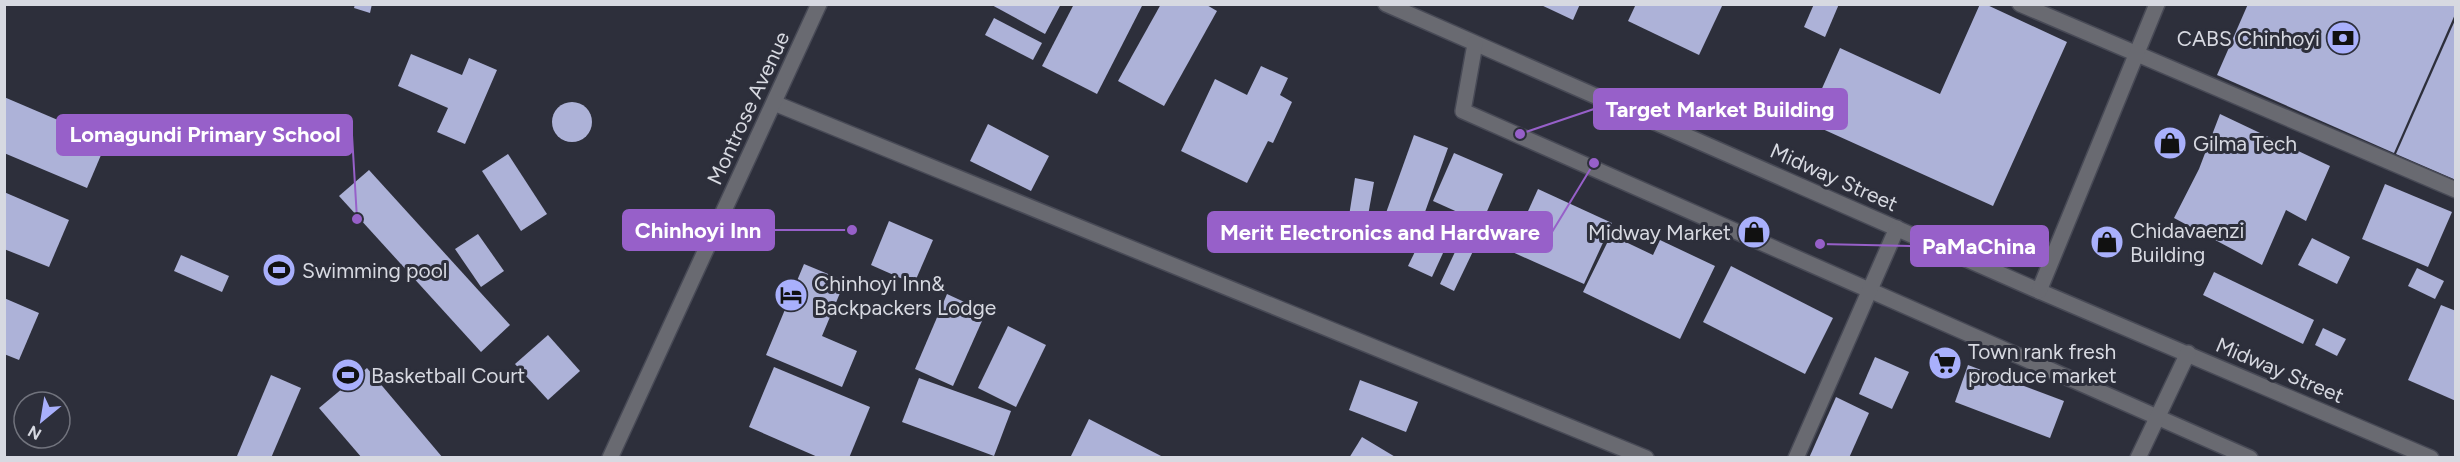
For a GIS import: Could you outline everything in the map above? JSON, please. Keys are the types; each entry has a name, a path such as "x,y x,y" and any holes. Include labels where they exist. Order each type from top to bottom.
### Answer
{"street":[{"name":"Montrose Avenue","path":"610,458 819,4"},
{"name":"Midway Street","path":"1386,4 2039,291 2431,458"},
{"path":"2020,4 2456,190"},
{"path":"2039,291 2157,4"},
{"path":"1475,44 1463,111 2250,458"},
{"path":"774,103 1646,458"},
{"path":"1796,458 1897,228"},
{"path":"2138,458 2188,353"}],"building":[{"path":"355,4 372,4 370,13 354,8"},
{"path":"990,4 1061,4 1045,34"},
{"path":"1074,4 1143,4 1097,94 1042,66"},
{"path":"1161,4 1205,4 1217,11 1164,106 1118,81"},
{"path":"1539,4 1580,4 1573,20"},
{"path":"1636,4 1723,4 1699,55 1628,21"},
{"path":"1814,4 1839,4 1825,37 1804,27"},
{"path":"1980,4 1985,4 2067,42 1993,206 1807,122 1840,48 1940,94"},
{"path":"2248,4 2456,4 2456,12 2394,153 2217,75"},
{"path":"994,18 1042,43 1033,60 985,35"},
{"path":"2456,18 2456,180 2396,154"},
{"path":"411,54 462,75 469,58 497,70 465,144 437,132 448,108 398,86"},
{"path":"1261,66 1288,78 1280,95 1292,102 1273,143 1268,141 1247,183 1181,151 1215,79 1247,95"},
{"path":"4,97 107,141 87,188 4,153"},
{"path":"572,102 580,103 586,108 591,114 591,130 586,136 580,141 572,142 564,141 558,136 553,130 552,122 553,114 558,108 564,103"},
{"path":"2220,114 2330,166 2306,221 2286,210 2262,265 2174,218 2199,169"},
{"path":"988,124 1049,156 1031,191 970,161"},
{"path":"1414,135 1448,148 1416,237 1382,224"},
{"path":"1454,153 1503,174 1482,223 1433,201"},
{"path":"508,154 547,214 521,231 482,171"},
{"path":"369,170 510,325 481,352 339,196"},
{"path":"1355,178 1374,182 1364,238 1346,235"},
{"path":"2385,184 2452,212 2428,267 2362,239"},
{"path":"1538,189 1612,223 1584,284 1510,251"},
{"path":"4,192 69,220 49,267 4,249"},
{"path":"889,221 933,240 914,284 871,265"},
{"path":"1426,229 1449,240 1432,277 1408,266"},
{"path":"478,234 504,271 481,287 455,249"},
{"path":"1611,235 1653,255 1660,240 1715,266 1680,339 1583,292"},
{"path":"1462,237 1476,245 1454,291 1440,284"},
{"path":"2312,238 2350,257 2337,284 2298,265"},
{"path":"181,255 229,276 222,292 174,271"},
{"path":"804,264 845,281 822,336 857,351 842,387 766,355"},
{"path":"1731,266 1833,318 1805,374 1703,322"},
{"path":"2417,268 2444,281 2435,299 2408,286"},
{"path":"2214,272 2314,320 2303,344 2203,295"},
{"path":"947,294 986,312 953,386 915,369"},
{"path":"4,298 39,313 19,360 4,354"},
{"path":"2441,305 2456,311 2456,401 2408,380"},
{"path":"1008,326 1046,345 1016,407 978,388"},
{"path":"2323,328 2346,339 2337,356 2315,345"},
{"path":"548,335 580,371 548,400 515,364"},
{"path":"1875,357 1909,372 1892,409 1859,394"},
{"path":"1968,365 2064,401 2050,438 1955,402"},
{"path":"774,367 870,407 849,458 820,458 749,427"},
{"path":"367,368 443,458 362,458 319,408"},
{"path":"271,375 301,388 271,458 240,458 237,456"},
{"path":"919,378 1011,411 994,456 902,422"},
{"path":"1360,380 1418,402 1406,432 1349,410"},
{"path":"1836,397 1869,413 1849,458 1809,458"},
{"path":"1089,419 1165,458 1070,458"},
{"path":"1362,437 1397,458 1349,458"}],"place":[{"name":"CABS Chinhoyi","path":"2343,38"},
{"name":"Target Market Building","path":"1520,134"},
{"name":"Gilma Tech","path":"2170,143"},
{"name":"Merit Electronics and Hardware","path":"1594,163"},
{"name":"Lomagundi Primary School","path":"357,219"},
{"name":"Chinhoyi Inn","path":"852,230"},
{"name":"Midway Market","path":"1754,232"},
{"name":"Chidavaenzi Building","path":"2107,242"},
{"name":"PaMaChina","path":"1820,244"},
{"name":"Swimming pool","path":"279,270"},
{"name":"Chinhoyi Inn& Backpackers Lodge","path":"791,295"},
{"name":"Town rank fresh produce market","path":"1945,363"},
{"name":"Basketball Court","path":"348,375"}]}
